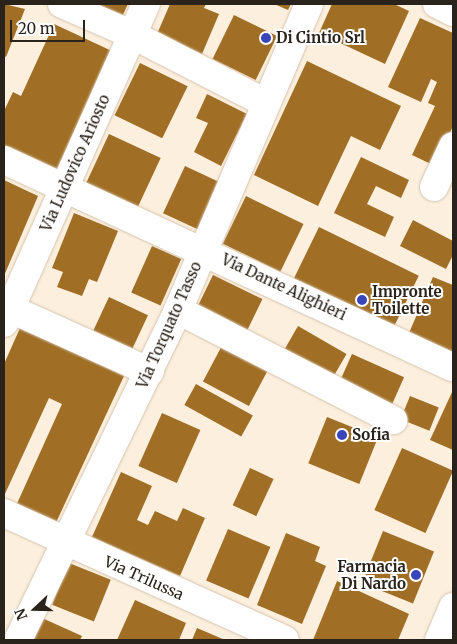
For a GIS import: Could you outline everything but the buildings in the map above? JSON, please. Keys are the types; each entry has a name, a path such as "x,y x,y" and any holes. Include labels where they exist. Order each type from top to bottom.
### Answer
{"street":[{"path":"62,4 131,34 266,103"},
{"name":"Via Ludovico Ariosto","path":"6,313 65,189 131,34 146,4"},
{"name":"Via Torquato Tasso","path":"18,640 64,542 150,372 309,4"},
{"path":"437,4 453,12"},
{"path":"434,186 453,146"},
{"name":"Via Dante Alighieri","path":"4,160 202,249 453,367"},
{"path":"178,310 393,420"},
{"path":"6,313 150,372"},
{"name":"Via Trilussa","path":"4,513 64,542 285,640"},
{"path":"439,640 453,607"}],"place":[{"name":"Di Cintio Srl","path":"266,38"},
{"name":"Impronte Toilette","path":"362,300"},
{"name":"Sofia","path":"342,435"},
{"name":"Farmacia Di Nardo","path":"416,575"}]}
